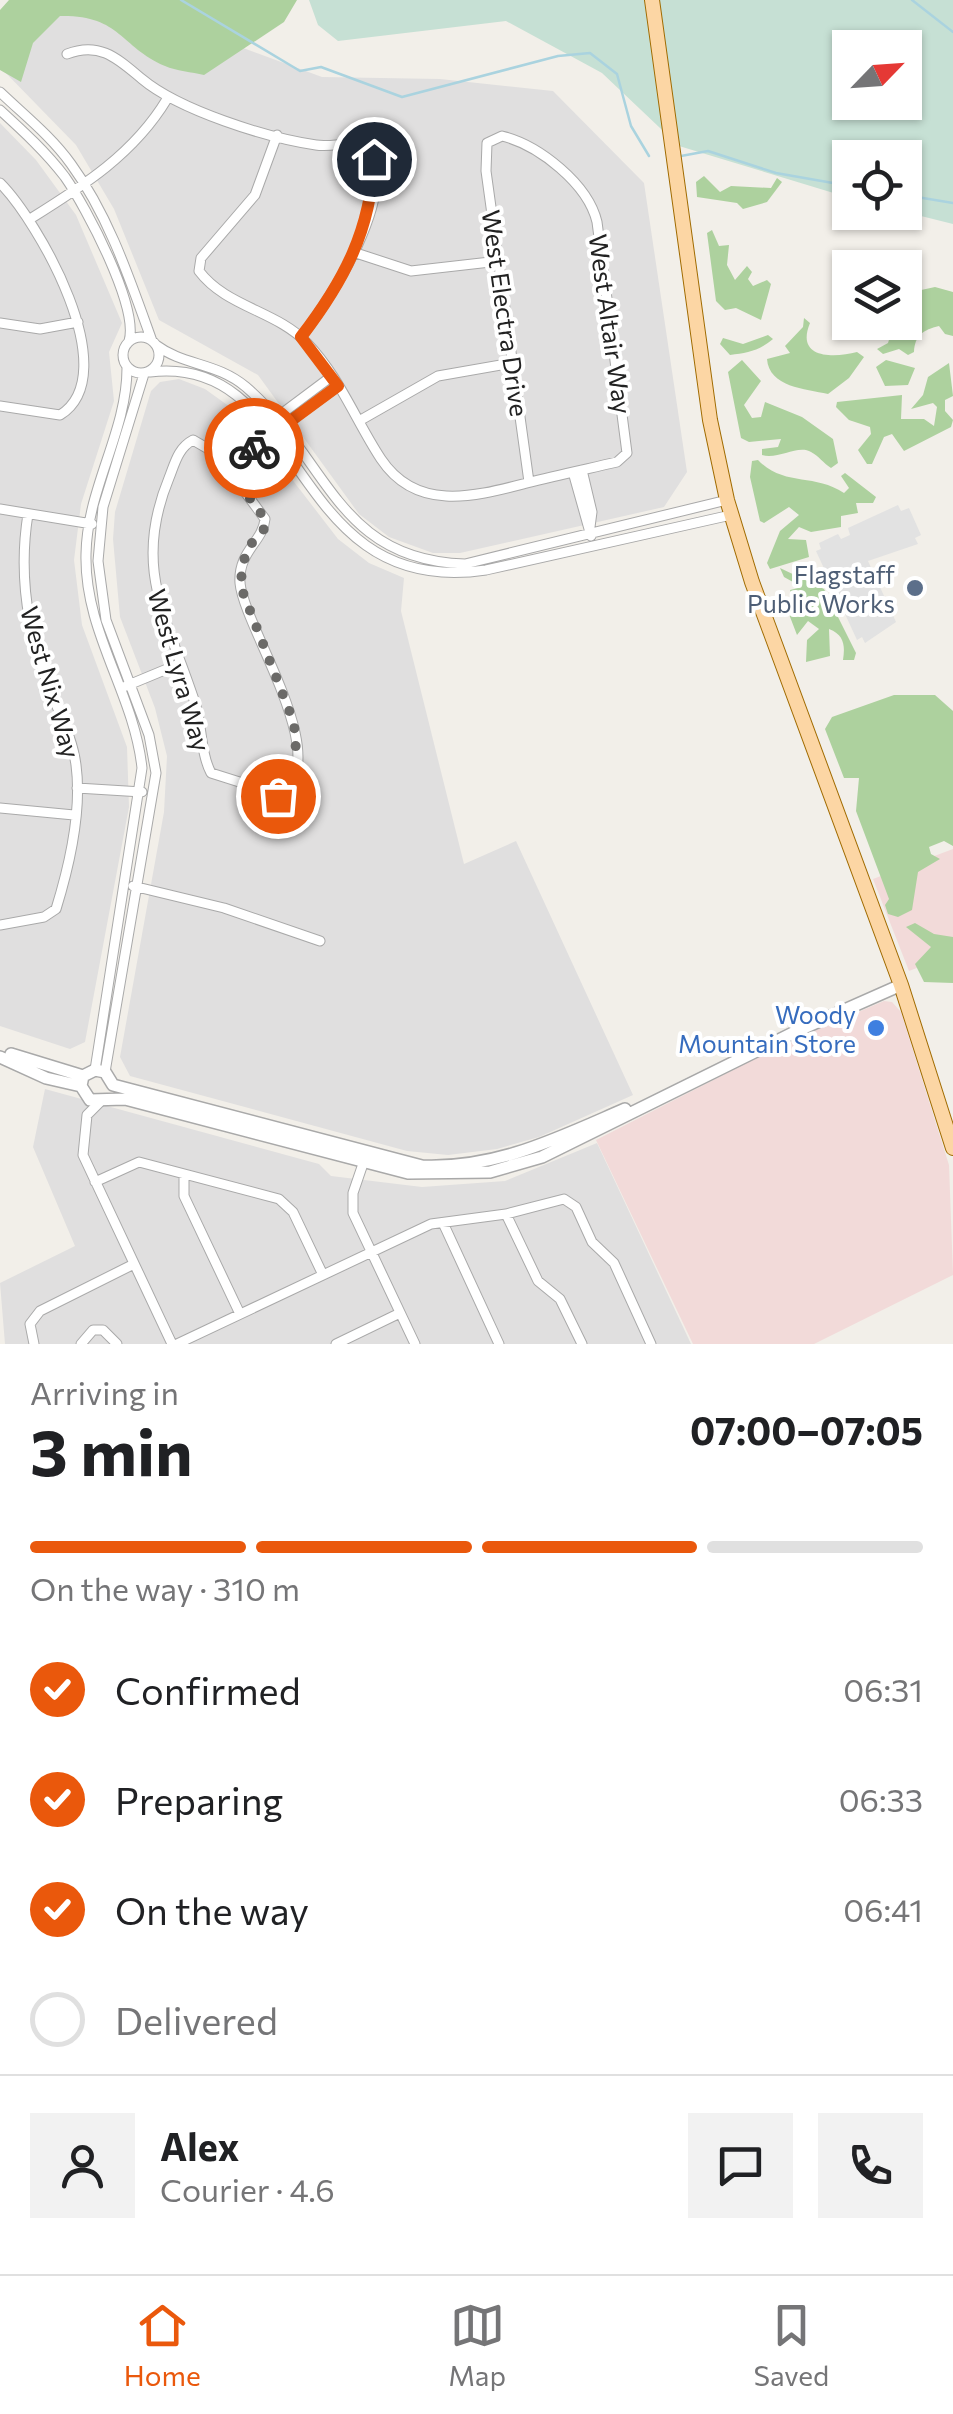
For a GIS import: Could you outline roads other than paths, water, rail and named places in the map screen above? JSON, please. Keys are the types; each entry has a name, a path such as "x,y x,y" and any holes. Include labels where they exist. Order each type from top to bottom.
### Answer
{"main road":[{"path":"652,0 710,420 729,508 901,985 953,1148"}],"street":[{"path":"67,54 86,48 103,50 167,98 278,135 316,145 369,147 374,159 372,191 356,253 338,289 301,337"},
{"path":"0,92 54,143 85,184 111,236 159,357 147,372 94,525 103,601 149,734 155,793 100,1071 82,1085"},
{"path":"30,219 85,184 137,138 167,98"},
{"path":"0,110 45,153 74,192 130,314 129,341 123,351 126,402 94,525 86,577 92,617 140,749 140,792 100,1071 107,1094"},
{"path":"278,135 254,196 198,265 202,276 301,337 332,376 388,468 422,492 466,498 578,471 593,546"},
{"name":"West Altair Way","path":"487,143 502,136 533,147 577,188 595,214 626,456 578,471"},
{"name":"West Electra Drive","path":"487,143 498,261 529,482"},
{"path":"0,183 30,219 78,322 83,364 69,409 54,416 0,406"},
{"path":"356,253 411,271 498,261"},
{"path":"0,322 40,329 78,322"},
{"path":"129,341 140,337 169,354 216,367 248,388 280,423 344,512 394,550 435,563 465,564 590,532 729,508"},
{"path":"359,421 438,376 512,363"},
{"path":"127,368 147,372 179,370 208,376 234,391 270,431 337,524 364,548 396,564 460,574 593,546 729,508"},
{"path":"224,463 280,423 332,376"},
{"path":"280,423 338,386"},
{"name":"West Lyra Way","path":"192,440 206,444 224,463 264,515 265,524 246,550 240,585 296,733 292,783 283,794 271,795 211,773 196,706 159,610 151,554 164,488 180,450 192,440"},
{"path":"0,509 94,525"},
{"name":"West Nix Way","path":"0,925 44,917 56,909 78,788 71,741 40,663 29,618 22,556 28,514"},
{"path":"119,689 179,664"},
{"path":"78,788 155,793"},
{"path":"0,808 74,815"},
{"path":"126,884 224,908 320,941"},
{"path":"0,1054 46,1078 431,1176 503,1169 577,1141 901,985"},
{"path":"82,1085 87,1115 82,1144 95,1182 175,1344 431,1224 506,1214 564,1199 571,1202 592,1242 614,1263 651,1344"},
{"path":"87,1115 107,1094"},
{"path":"364,1158 352,1202 415,1344"},
{"path":"95,1182 139,1162 279,1199 292,1212 323,1274"},
{"path":"184,1174 184,1196 240,1314"},
{"path":"506,1214 538,1281 560,1298 582,1344"},
{"path":"444,1225 499,1344"},
{"path":"34,1344 30,1324 40,1311 134,1264"},
{"path":"336,1344 400,1314"},
{"path":"82,1344 93,1330 103,1330 116,1344"}],"waterway":[{"path":"181,0 300,71 321,67 402,97 558,56 590,53 617,74 631,126 649,156"},
{"path":"912,0 953,32"},
{"path":"681,156 708,151 776,173 832,183"},
{"path":"922,198 953,203"}],"place":[{"name":"Flagstaff Public Works","path":"915,588"},
{"name":"Woody Mountain Store","path":"876,1028"}]}
